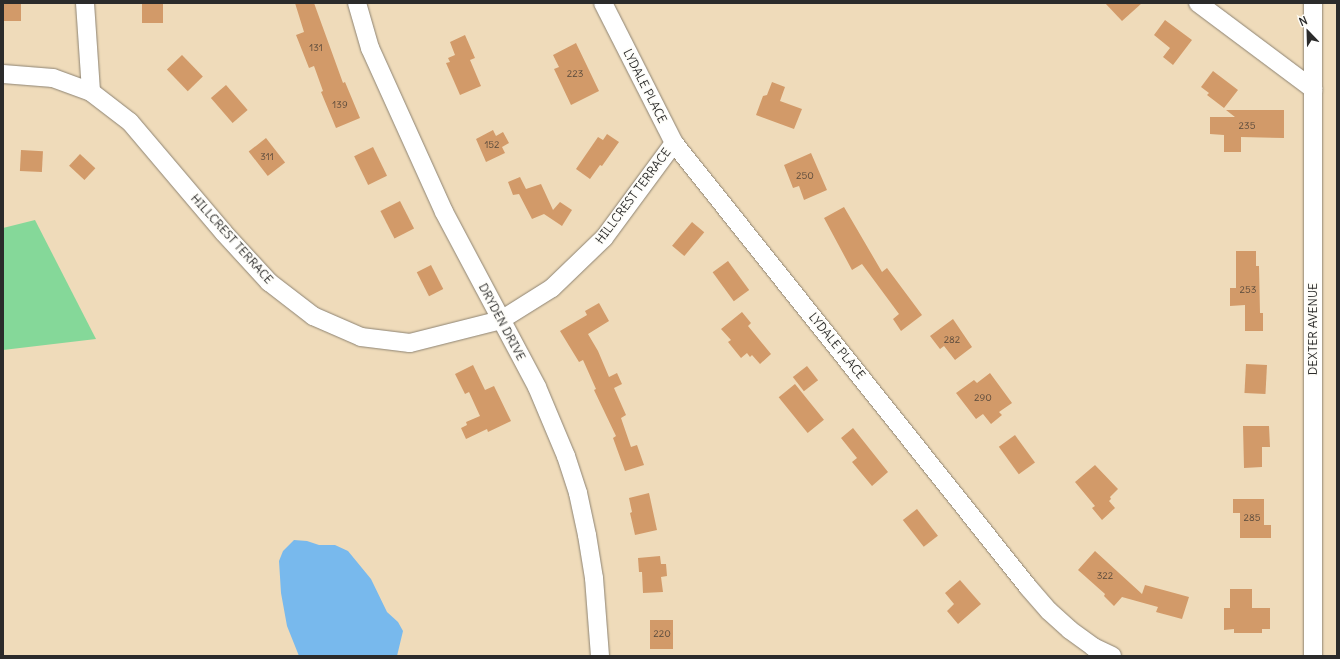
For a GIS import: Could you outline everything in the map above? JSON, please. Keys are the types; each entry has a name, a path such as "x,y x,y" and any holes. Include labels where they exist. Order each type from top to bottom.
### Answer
{"street":[{"path":"85,3 91,92"},
{"name":"DRYDEN DRIVE","path":"357,3 370,48 444,212 537,387 553,423 578,493 587,535 594,578 600,656"},
{"name":"LYDALE PLACE","path":"603,3 674,143 1028,587 1070,630 1093,647 1112,656"},
{"path":"1198,3 1313,89"},
{"name":"DEXTER AVENUE","path":"1313,3 1313,656"},
{"name":"HILLCREST TERRACE","path":"3,74 52,78 91,92 130,122 224,233 264,276 313,316 361,337 410,343 501,320 552,288 604,238 674,143"}],"green space":[{"path":"35,220 96,339 3,350 3,228"}],"water":[{"path":"294,540 307,541 319,545 335,545 348,551 371,579 387,612 398,622 403,631 397,656 299,656 287,626 281,593 279,561 283,551"}],"building":[{"path":"3,3 21,3 21,21 3,21"},
{"path":"142,3 163,3 163,23 142,23"},
{"path":"295,3 314,3 343,83 345,82 360,118 336,128 321,92 323,91 314,66 309,68 296,35 304,32"},
{"path":"1105,3 1142,3 1122,21"},
{"path":"1165,20 1192,40 1173,65 1163,57 1170,48 1154,35"},
{"path":"465,35 475,58 470,60 481,86 460,95 446,63 450,62 448,58 455,55 450,42"},
{"path":"576,43 599,91 571,105 554,69 559,67 553,55"},
{"path":"182,55 203,77 188,91 167,70"},
{"path":"1213,71 1238,90 1224,108 1207,95 1209,93 1201,87"},
{"path":"772,82 785,87 780,101 802,109 794,129 756,115 763,96 767,95"},
{"path":"226,85 248,110 233,123 211,98"},
{"path":"1226,110 1284,110 1284,138 1241,137 1241,152 1224,152 1224,135 1210,134 1210,117 1235,117"},
{"path":"493,130 496,136 503,132 509,143 502,147 505,153 486,162 476,139"},
{"path":"607,134 619,142 602,166 600,165 590,179 576,169 598,137 603,140"},
{"path":"266,138 285,162 268,176 249,152"},
{"path":"373,147 387,176 368,185 354,156"},
{"path":"21,150 43,151 42,172 20,171"},
{"path":"811,153 827,190 804,200 799,186 793,188 784,165"},
{"path":"80,154 95,168 84,180 69,166"},
{"path":"520,177 526,189 541,184 553,210 560,202 572,210 562,226 544,214 532,219 519,194 513,195 508,182"},
{"path":"400,201 414,229 394,239 380,211"},
{"path":"844,207 882,272 887,268 922,315 901,331 893,319 899,314 862,264 852,270 824,218"},
{"path":"692,222 704,232 684,256 672,246"},
{"path":"1236,251 1256,251 1256,266 1259,266 1260,313 1263,313 1263,331 1245,331 1245,305 1230,306 1230,288 1236,288"},
{"path":"728,261 749,290 734,301 713,272"},
{"path":"431,265 443,289 429,296 417,272"},
{"path":"599,303 609,321 588,334 598,351 609,377 617,373 622,384 614,388 626,415 621,418 631,447 637,445 644,465 625,471 613,438 616,436 594,390 596,389 583,360 579,362 560,331 587,315 585,311"},
{"path":"742,312 751,323 748,326 771,354 760,364 752,355 750,357 747,353 741,358 728,342 731,340 721,329"},
{"path":"953,319 972,347 955,360 944,346 940,349 930,336"},
{"path":"1246,364 1267,365 1265,394 1244,393"},
{"path":"473,365 485,390 494,386 511,421 488,432 487,429 466,439 461,428 467,425 466,422 480,416 469,392 465,394 455,374"},
{"path":"807,366 818,380 804,391 793,377"},
{"path":"990,373 1012,403 999,412 1002,415 991,424 983,414 976,419 956,393 974,380 977,383"},
{"path":"795,384 824,420 808,433 779,397"},
{"path":"1243,426 1269,426 1270,447 1262,447 1262,467 1244,468"},
{"path":"853,428 888,472 872,486 852,462 857,458 841,438"},
{"path":"1015,435 1035,463 1019,474 999,447"},
{"path":"1095,465 1118,489 1110,497 1111,499 1109,501 1115,508 1102,520 1092,508 1095,506 1075,482"},
{"path":"649,493 657,530 635,535 630,513 632,512 629,498"},
{"path":"1233,499 1264,499 1264,525 1271,525 1271,538 1240,538 1240,513 1233,513"},
{"path":"917,509 938,536 924,547 903,520"},
{"path":"1095,551 1142,594 1145,585 1189,597 1182,619 1156,612 1158,607 1122,597 1114,606 1104,596 1105,594 1078,570"},
{"path":"660,556 661,564 666,564 667,576 661,577 663,592 643,593 642,572 639,572 638,558"},
{"path":"960,580 981,604 958,624 947,611 954,604 945,593"},
{"path":"1230,589 1252,589 1252,608 1270,608 1270,629 1262,629 1262,633 1234,633 1234,629 1224,630 1224,608 1230,608"},
{"path":"650,620 673,620 673,649 650,649"}]}
